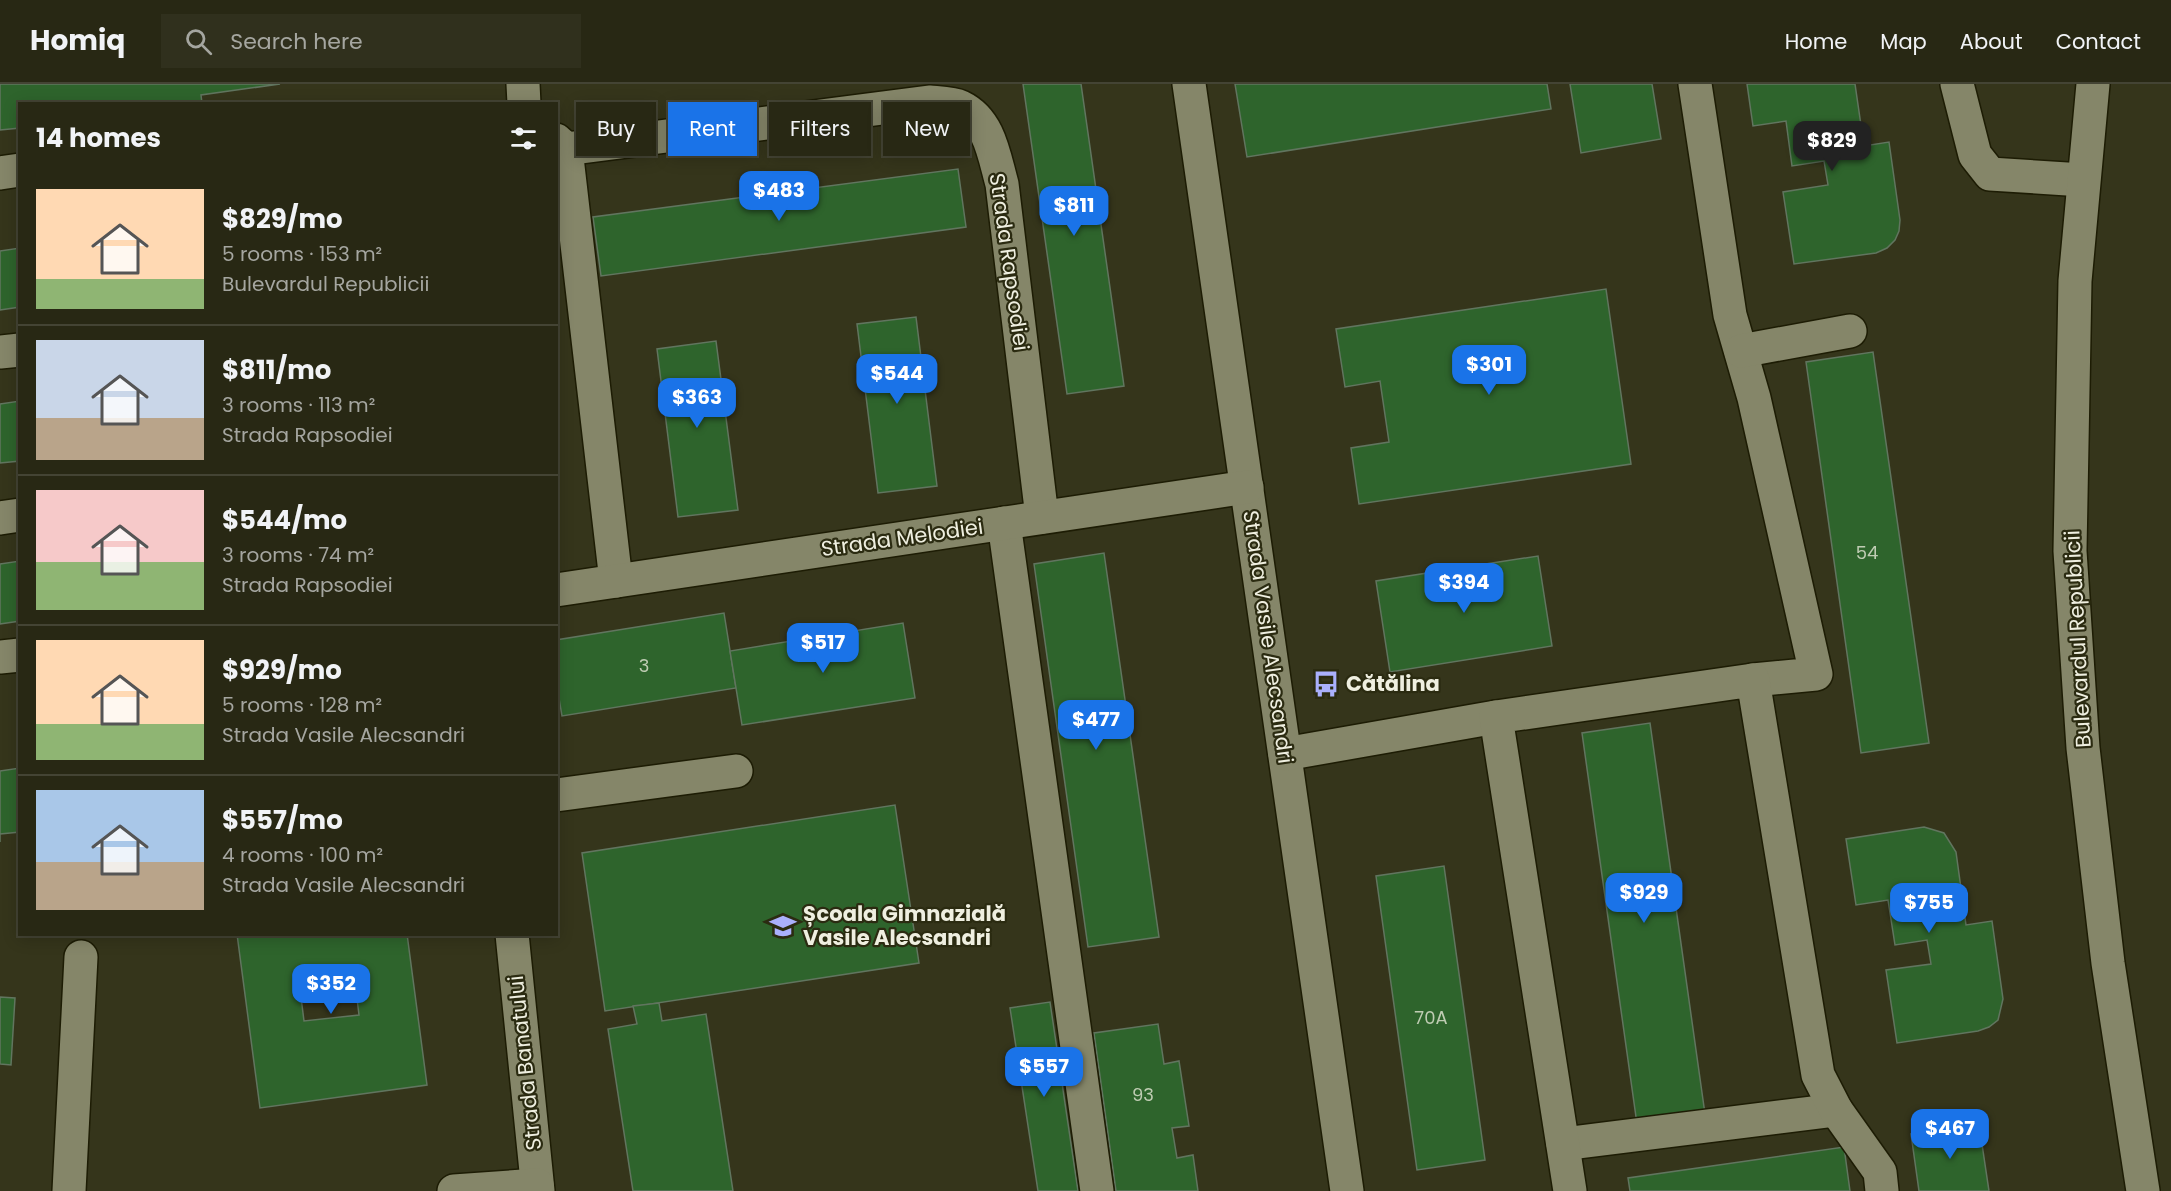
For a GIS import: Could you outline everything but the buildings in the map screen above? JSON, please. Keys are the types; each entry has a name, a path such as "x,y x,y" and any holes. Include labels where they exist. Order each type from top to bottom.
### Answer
{"street":[{"path":"523,84 525,102"},
{"name":"Strada Vasile Alecsandri","path":"1190,84 1347,1191"},
{"path":"1285,754 1496,717 1753,680 1816,674 1756,410 1730,315 1695,84"},
{"path":"1957,84 1975,155 1990,174 2083,180"},
{"name":"Bulevardul Republicii","path":"2093,84 2075,281 2070,551 2085,759 2108,963 2143,1191"},
{"name":"Strada Rapsodiei","path":"562,144 929,102 960,106 977,118 985,129 1002,184 1041,517"},
{"path":"562,144 616,581"},
{"path":"0,173 18,170"},
{"path":"1741,351 1850,331"},
{"path":"0,352 18,350"},
{"name":"Strada Melodiei","path":"558,590 1247,487"},
{"path":"0,518 18,515"},
{"path":"1004,523 1097,1191"},
{"path":"0,657 18,655"},
{"path":"1753,680 1818,1076 1836,1110 1880,1172 1882,1191"},
{"path":"1496,717 1569,1191"},
{"path":"558,795 736,771"},
{"name":"Strada Banatului","path":"512,936 537,1188"},
{"path":"69,1191 81,957"},
{"path":"1563,1144 1836,1110"},
{"path":"454,1191 537,1188"}],"place":[{"name":"Cătălina","path":"1326,684"},
{"name":"Școala Gimnazială Vasile Alecsandri","path":"783,926"}]}
